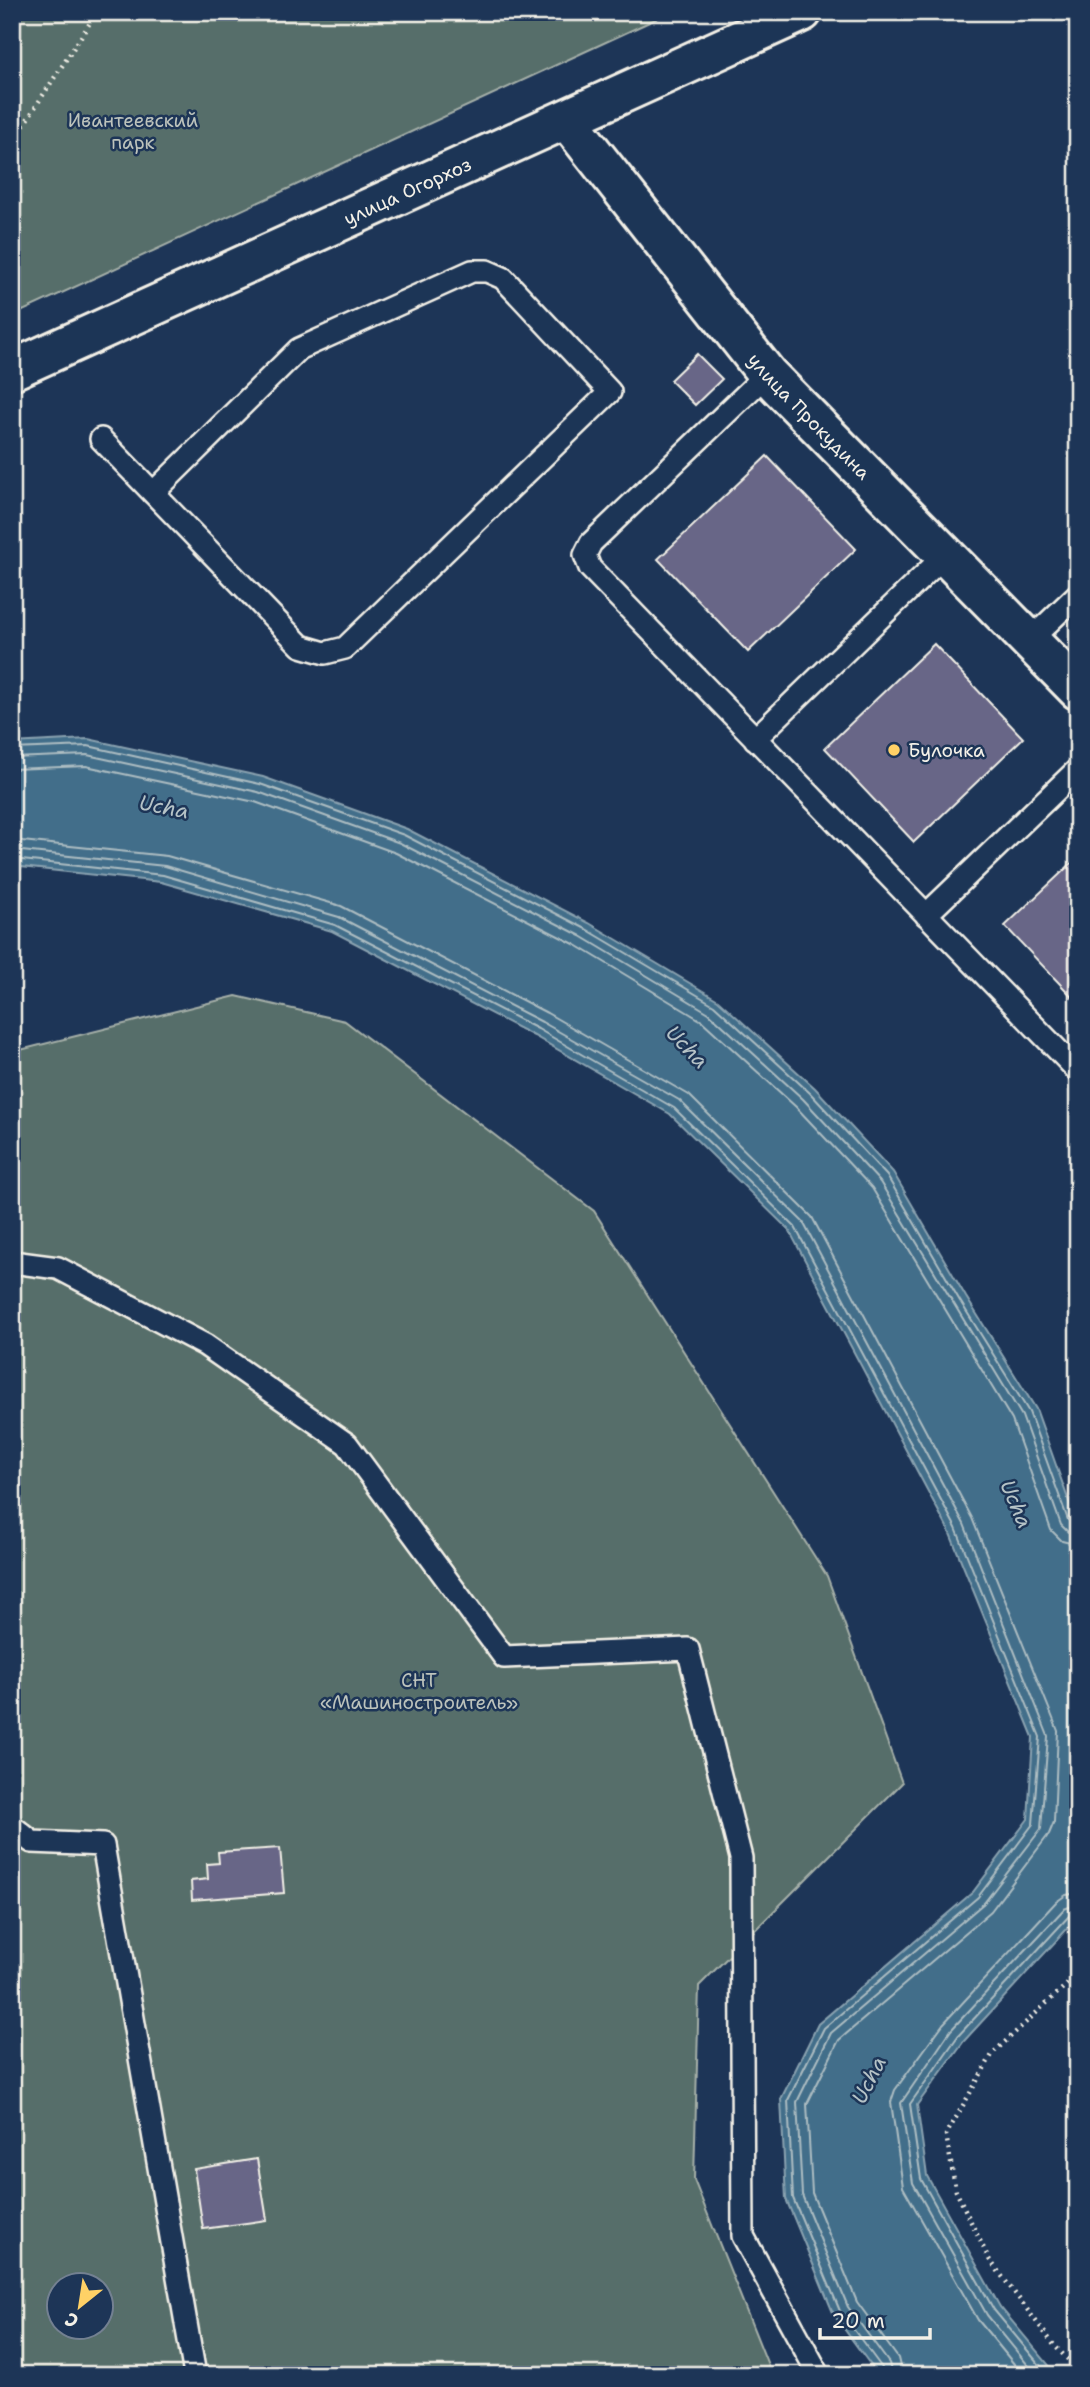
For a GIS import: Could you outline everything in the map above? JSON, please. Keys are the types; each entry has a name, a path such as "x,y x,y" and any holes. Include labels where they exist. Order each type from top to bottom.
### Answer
{"street":[{"name":"улица Огорхоз","path":"12,370 802,12"},
{"name":"улица Прокудина","path":"567,120 767,374 1078,690"}],"lane":[{"path":"101,439 153,493 301,646 325,653 345,648 610,392 503,278 487,271 472,271 299,349 153,493"},
{"path":"767,374 591,543 584,555 590,568 1078,1071"},
{"path":"755,739 945,555"},
{"path":"1029,641 1078,594"},
{"path":"926,915 1078,769"},
{"path":"12,1262 58,1268 205,1345 347,1444 504,1657 688,1649 741,1858 743,2236 819,2375"},
{"path":"12,1826 32,1842 103,1845 195,2375"}],"path":[{"path":"12,142 97,12"},
{"path":"1078,1974 993,2053 946,2135 956,2191 989,2259 1054,2345 1078,2370"}],"green space":[{"name":"Ивантеевский парк","path":"12,12 671,12 12,316"},
{"name":"СНТ «Машиностроитель»","path":"236,996 345,1021 594,1211 827,1576 902,1783 699,1986 694,2180 772,2375 12,2375 12,1052"}],"water":[{"name":"Ucha","path":"88,739 263,777 407,829 589,923 718,1000 815,1088 893,1172 1036,1409 1078,1527 1078,1917 964,2041 917,2105 927,2176 1000,2307 1057,2375 878,2375 834,2315 786,2199 781,2099 818,2024 973,1892 1028,1819 1033,1737 949,1531 789,1230 670,1114 534,1036 332,931 161,882 12,866 12,743"}],"building":[{"path":"697,354 722,379 695,405 670,380"},
{"path":"767,456 856,549 748,652 658,559"},
{"path":"934,644 1023,738 914,842 825,748"},
{"path":"1078,857 1078,1003 1005,926"},
{"path":"280,1848 284,1893 192,1900 191,1881 208,1879 207,1864 219,1863 218,1852"},
{"path":"257,2159 267,2220 203,2229 194,2169"}],"place":[{"name":"Булочка","path":"894,750"}]}
